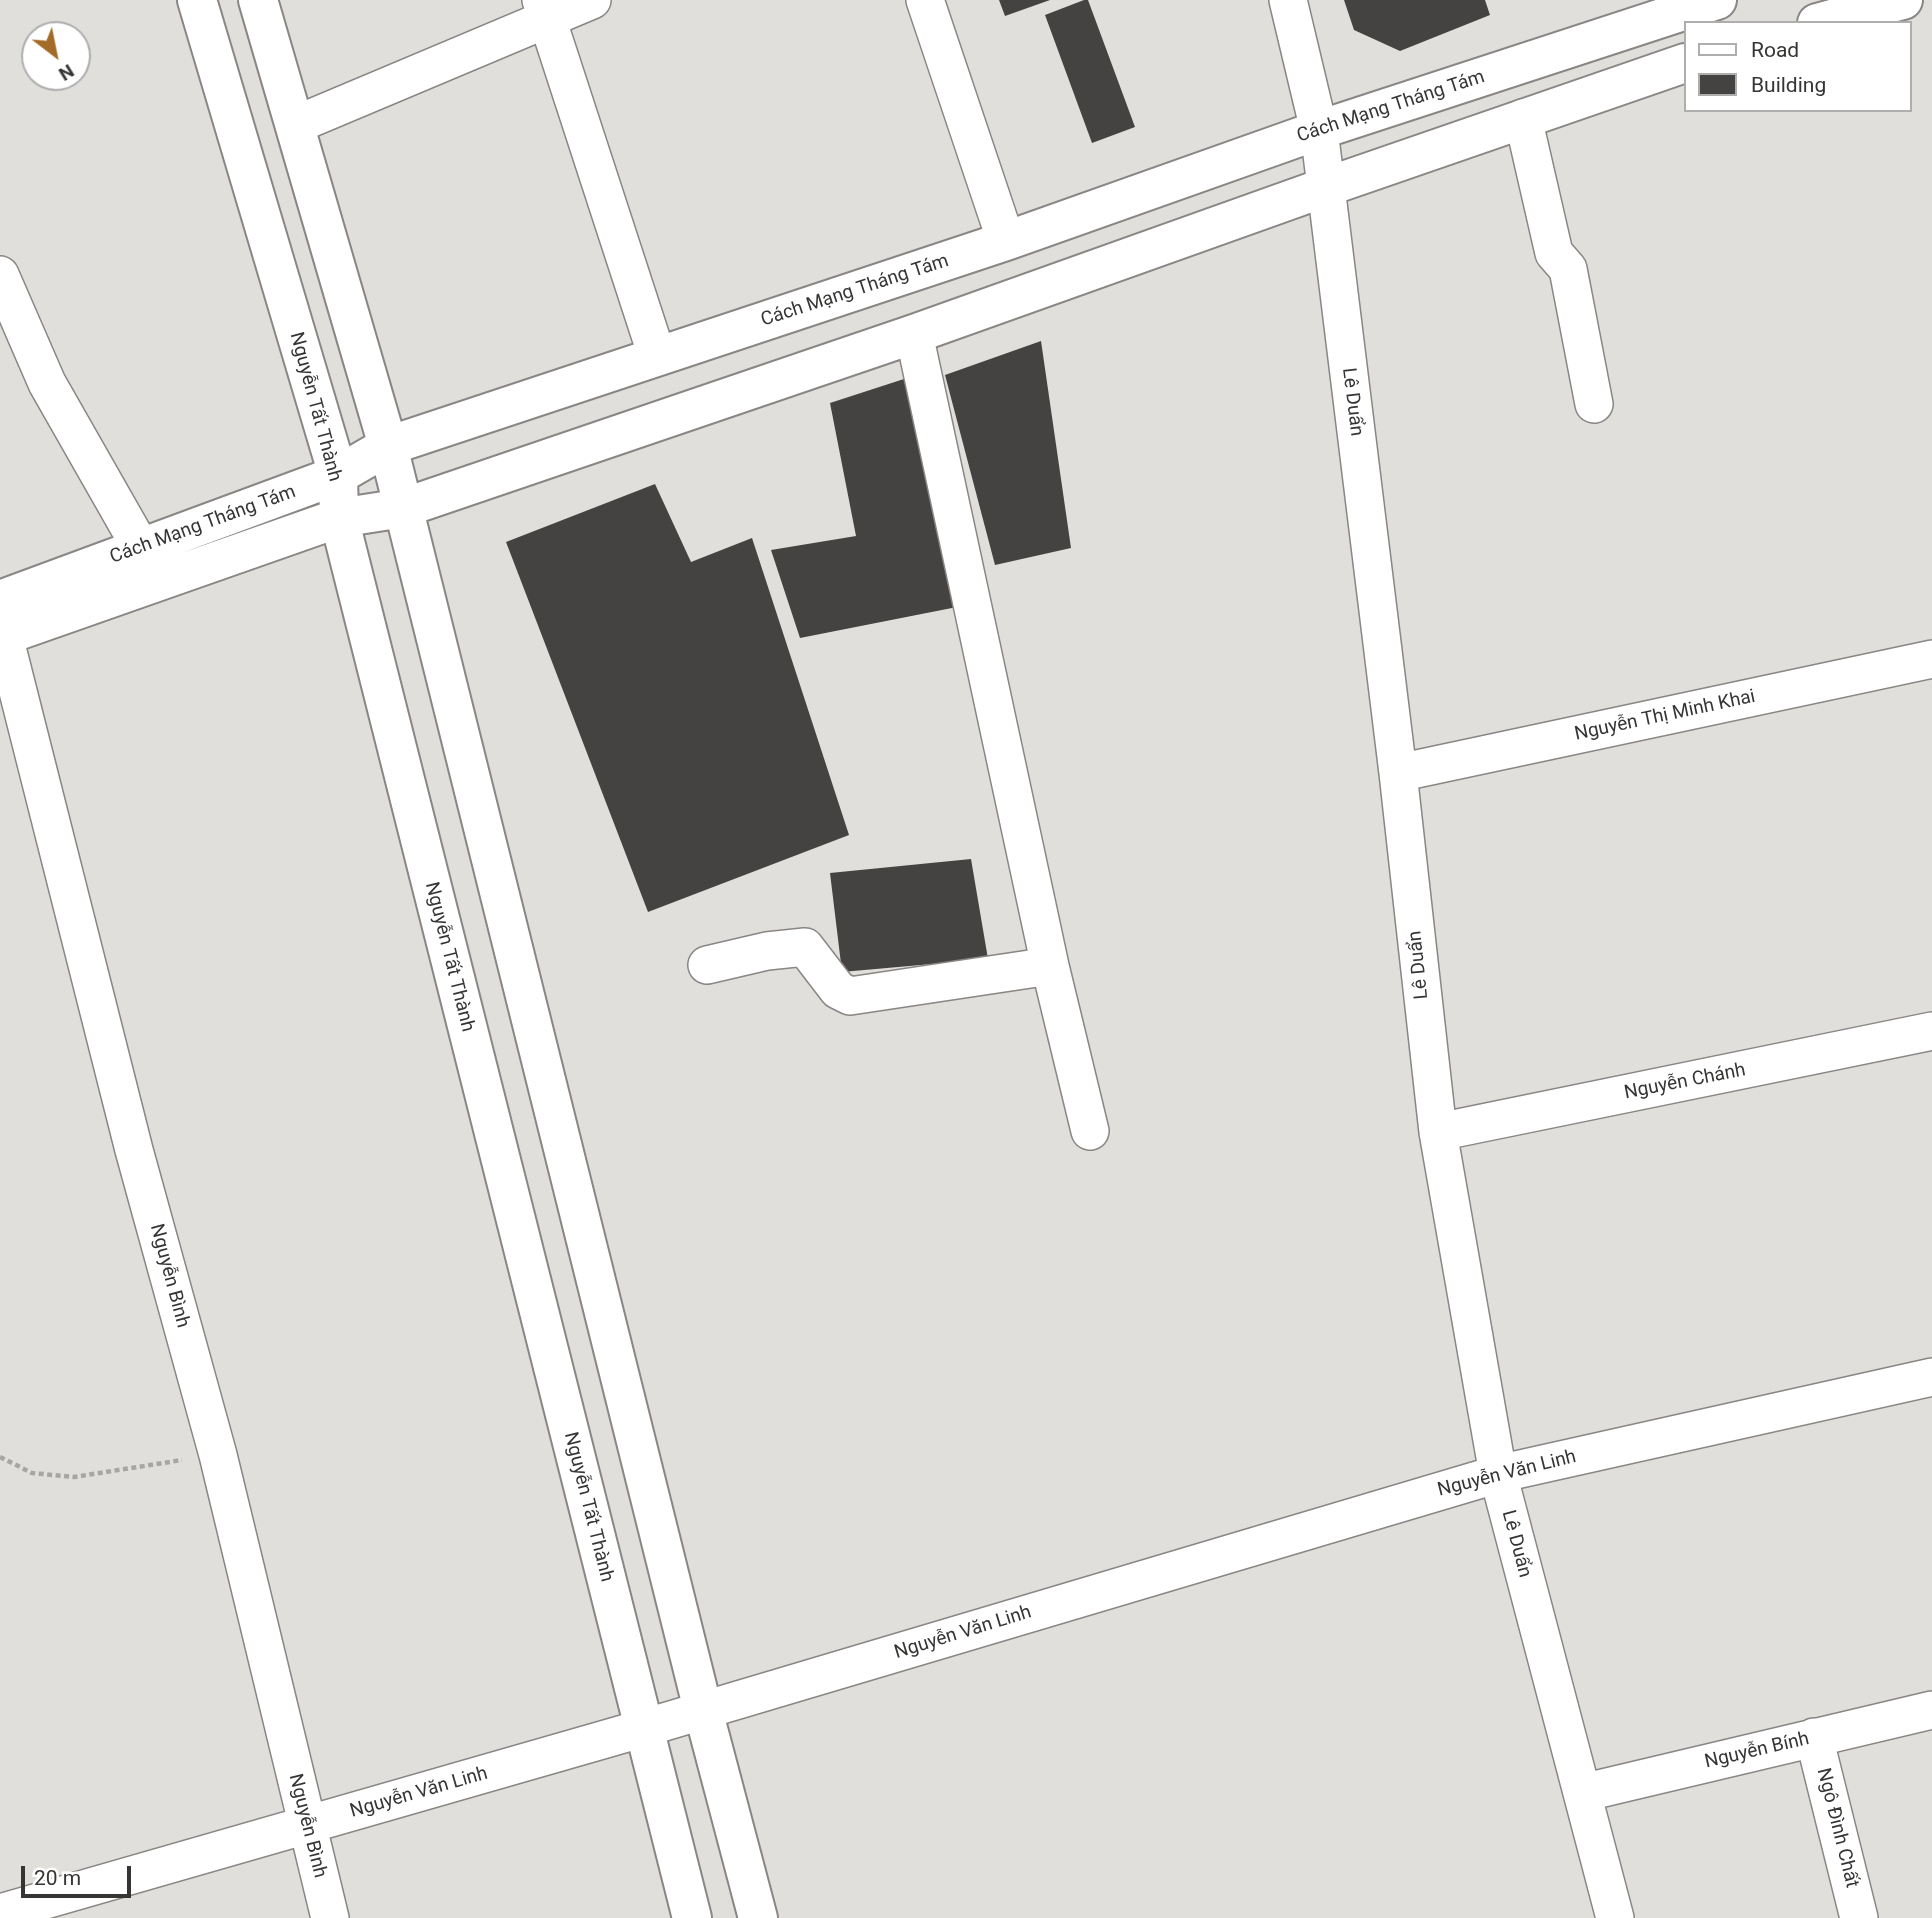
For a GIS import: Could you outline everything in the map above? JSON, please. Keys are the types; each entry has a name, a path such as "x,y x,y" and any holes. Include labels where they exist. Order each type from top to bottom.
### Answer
{"main road":[{"name":"Nguyễn Tất Thành","path":"197,0 338,475 339,518 692,1918"},
{"path":"258,0 388,446 703,1710 758,1918"},
{"name":"Cách Mạng Tháng Tám","path":"1,624 141,548 338,475 388,446 1006,242 1319,130 1717,0"},
{"path":"1824,21 1903,0"},
{"name":"Cách Mạng Tháng Tám","path":"1,624 339,518 403,508 914,334 1684,63"}],"street":[{"path":"295,125 543,8 592,0"},
{"path":"925,0 1006,242"},
{"name":"Lê Duẩn","path":"1288,0 1319,130 1398,773 1438,1132 1497,1474 1615,1918"},
{"path":"543,8 657,356"},
{"path":"1523,118 1554,253 1569,269 1594,404"},
{"path":"0,275 47,383 141,548"},
{"path":"914,334 1050,966 1090,1131"},
{"name":"Nguyễn Bình","path":"1,624 134,1150 218,1455 330,1918"},
{"name":"Nguyễn Thị Minh Khai","path":"1398,773 1932,659"},
{"path":"707,965 767,951 805,947 838,990 850,996 1050,966"},
{"name":"Nguyễn Chánh","path":"1438,1132 1932,1031"},
{"name":"Nguyễn Văn Linh","path":"0,1913 644,1728 1497,1474 1932,1377"},
{"name":"Nguyễn Bính","path":"1582,1793 1932,1710"},
{"name":"Ngô Đình Chất","path":"1814,1737 1859,1918"}],"path":[{"path":"0,1457 32,1473 74,1477 218,1455"}],"building":[{"path":"999,0 1050,0 1005,16"},
{"path":"1088,0 1135,127 1092,143 1045,15"},
{"path":"1344,0 1485,0 1490,15 1400,51 1354,30"},
{"path":"1041,341 1071,548 995,565 945,375"},
{"path":"907,378 957,607 800,638 771,550 856,536 830,403"},
{"path":"655,484 691,562 752,538 849,835 648,912 506,542"},
{"path":"971,859 988,959 842,972 830,873"}]}
